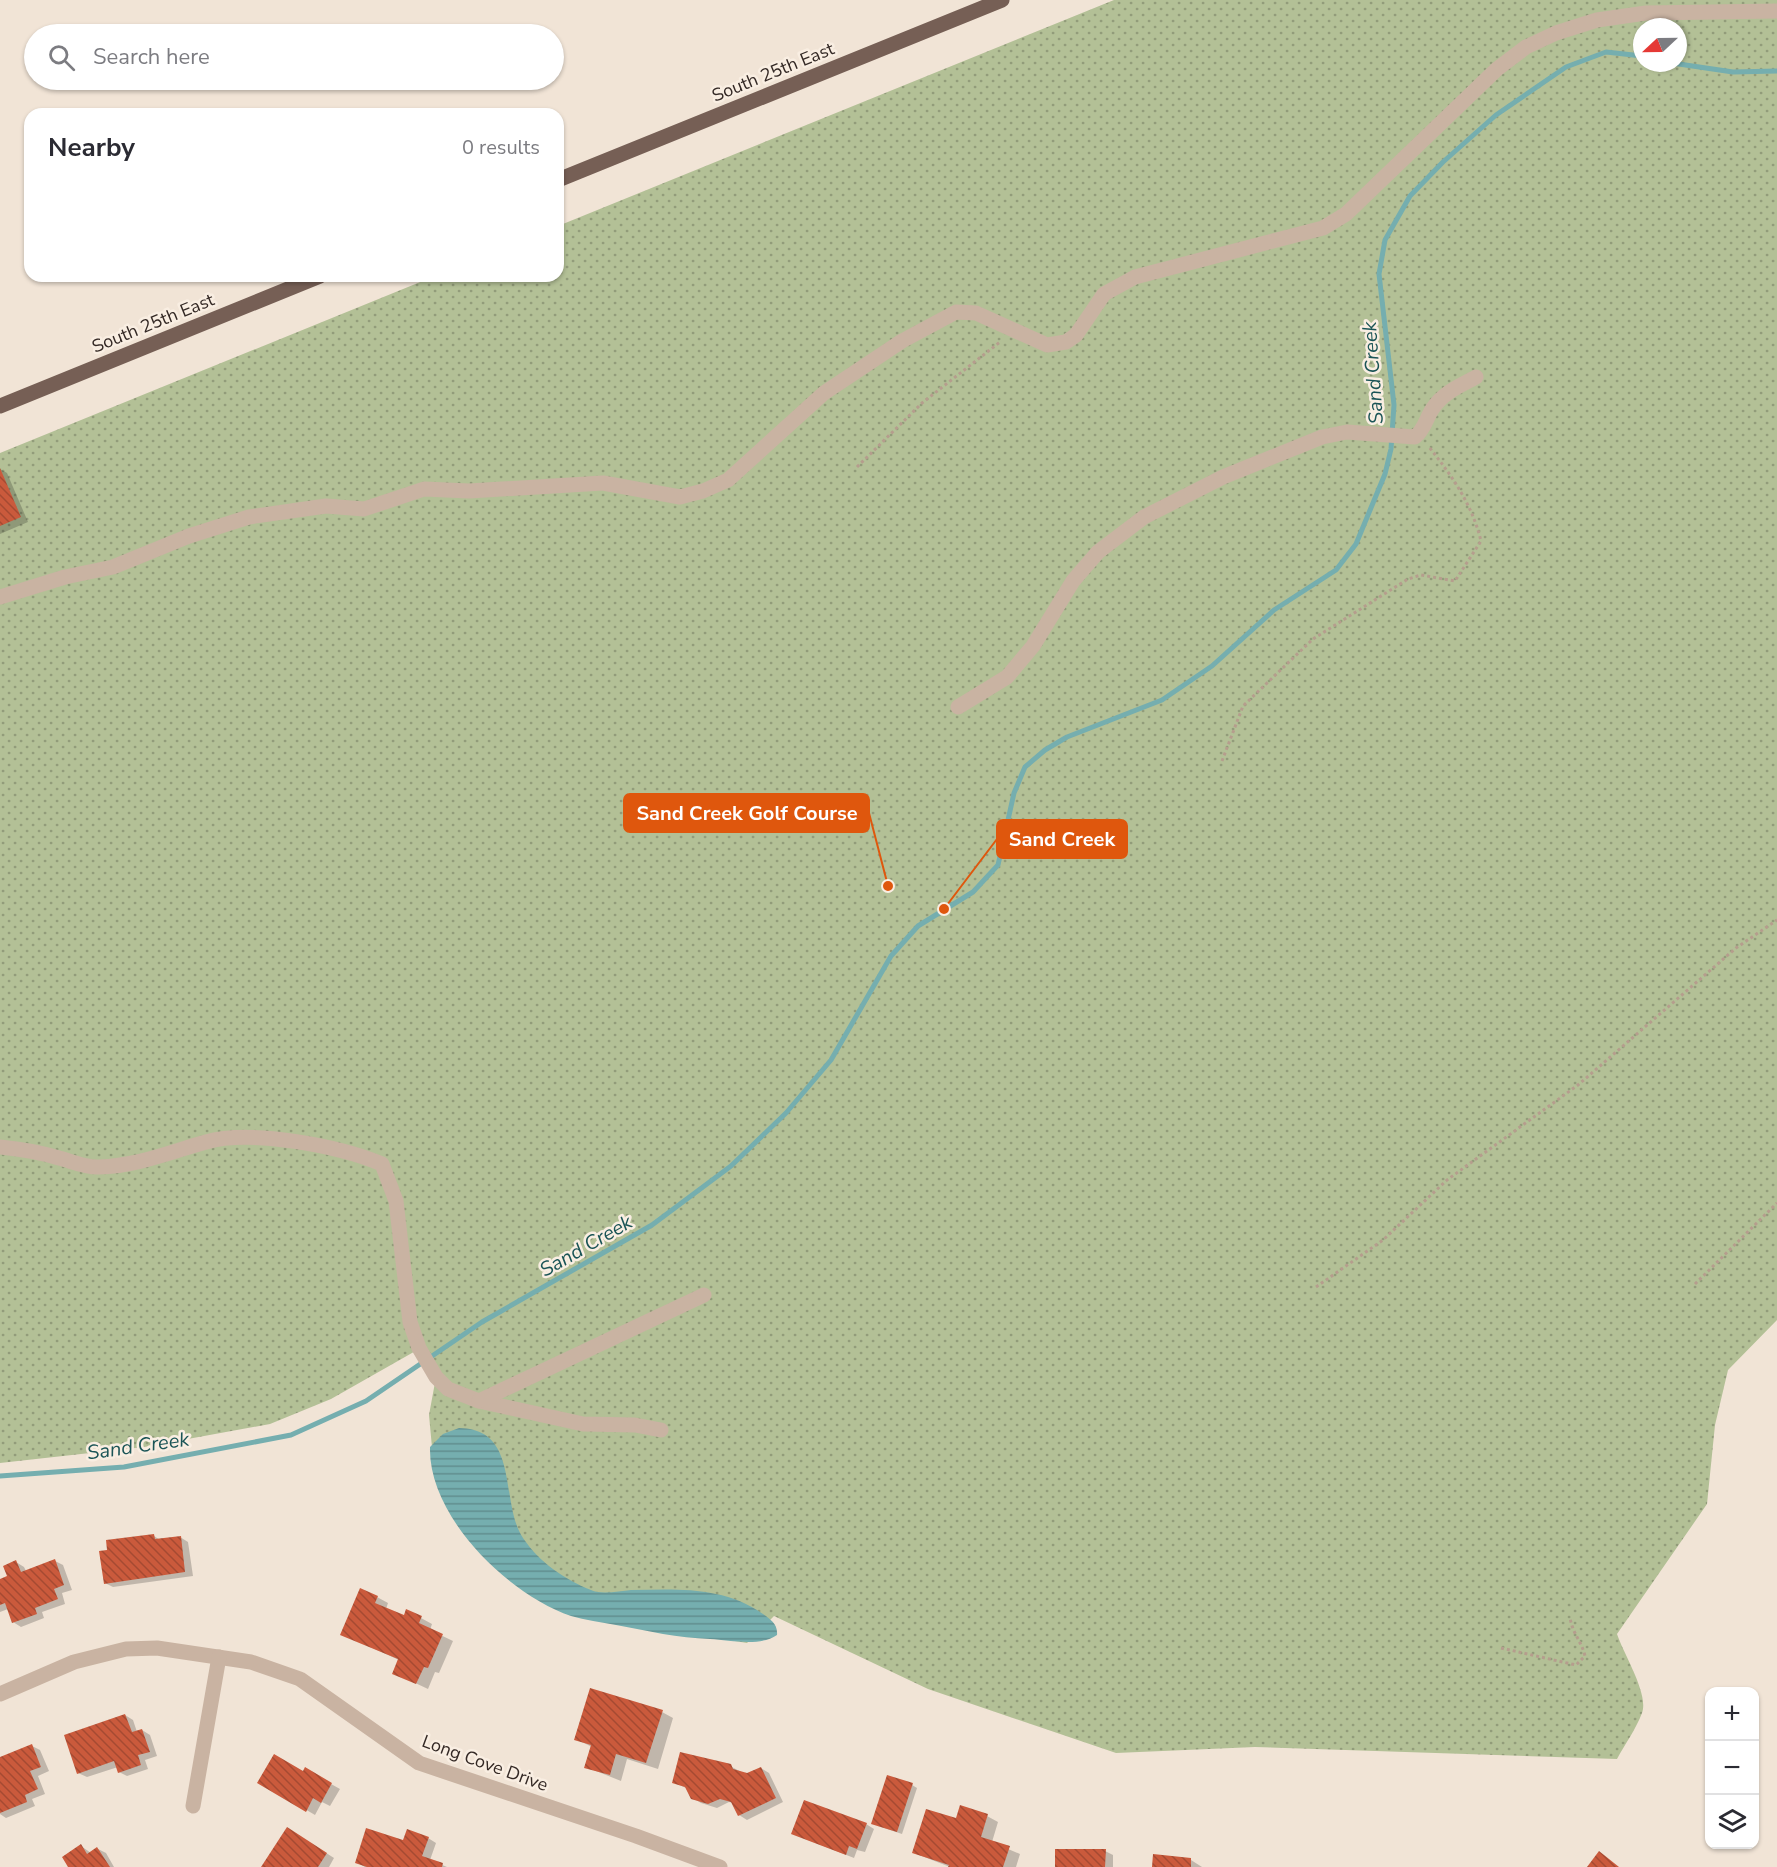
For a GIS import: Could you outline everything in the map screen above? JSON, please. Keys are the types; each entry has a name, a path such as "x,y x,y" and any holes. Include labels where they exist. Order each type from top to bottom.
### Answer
{"main road":[{"name":"South 25th East","path":"564,178 1002,0"},
{"name":"South 25th East","path":"0,406 305,282"}],"street":[{"path":"0,597 65,577 113,567 189,536 249,517 326,506 364,509 424,489 469,491 603,483 680,497 703,491 728,480 824,393 902,342 956,312 976,313 1047,345 1066,342 1076,335 1104,294 1135,277 1323,228 1346,214 1497,69 1526,47 1556,33 1597,20 1646,13 1777,11"},
{"path":"958,707 1007,677 1033,646 1073,581 1098,552 1144,517 1223,477 1322,437 1347,432 1415,436 1432,409 1445,394 1476,377"},
{"path":"0,1147 28,1150 96,1168 132,1164 208,1141 238,1138 273,1139 366,1157 382,1164 396,1201 404,1290 410,1322 419,1348 436,1377 448,1389 479,1401 583,1424 635,1425 661,1430"},
{"path":"479,1401 704,1295"},
{"name":"Long Cove Drive","path":"0,1694 74,1662 126,1649 157,1648 251,1662 300,1679 419,1763 636,1836 720,1867"},
{"path":"193,1806 219,1657"}],"path":[{"path":"857,467 921,403 1017,331"},
{"path":"1222,761 1243,706 1313,639 1349,619 1408,579 1421,575 1455,581 1481,541 1477,523 1456,480 1415,436"},
{"path":"1316,1287 1383,1240 1447,1180 1578,1085 1736,948 1777,920"},
{"path":"1695,1284 1777,1203"},
{"path":"1501,1648 1576,1665 1585,1656 1572,1628 1570,1617"}],"green space":[{"path":"1114,0 1777,0 1777,1320 1728,1370 1715,1425 1707,1504 1617,1634 1639,1685 1643,1705 1637,1725 1617,1759 1255,1747 1116,1753 928,1689 774,1616 747,1643 594,1618 434,1469 429,1415 436,1377 419,1349 331,1399 270,1424 144,1447 0,1463 0,453 420,282 564,282 564,224"}],"water":[{"path":"459,1428 479,1432 492,1441 500,1454 516,1523 523,1538 545,1563 562,1575 581,1586 600,1592 666,1589 700,1591 732,1598 769,1618 775,1625 777,1635 762,1641 745,1642 663,1634 571,1616 547,1606 523,1591 476,1550 457,1526 442,1500 433,1473 430,1447 443,1434"}],"building":[{"path":"0,468 21,517 0,526"},
{"path":"154,1534 155,1539 181,1536 185,1572 104,1584 99,1551 107,1550 106,1540"},
{"path":"55,1559 64,1585 54,1589 58,1599 35,1608 37,1614 12,1623 5,1603 0,1605 0,1579 7,1576 3,1566 16,1560 21,1572"},
{"path":"360,1588 378,1596 375,1603 404,1615 406,1609 422,1616 419,1623 443,1634 428,1668 424,1667 416,1684 392,1674 398,1659 340,1635"},
{"path":"590,1688 663,1710 646,1763 616,1754 610,1775 584,1768 591,1745 574,1740"},
{"path":"125,1714 132,1732 142,1729 150,1752 138,1755 141,1765 118,1773 114,1761 77,1774 64,1735"},
{"path":"32,1744 41,1767 30,1771 38,1789 25,1795 27,1802 0,1813 0,1757"},
{"path":"680,1752 731,1764 733,1769 747,1773 761,1767 776,1798 738,1816 731,1802 720,1799 708,1804 691,1799 685,1787 672,1783"},
{"path":"274,1754 303,1771 305,1767 332,1783 321,1803 313,1798 306,1812 257,1783"},
{"path":"887,1775 913,1783 897,1832 871,1824"},
{"path":"804,1800 867,1823 857,1849 849,1846 846,1855 791,1834"},
{"path":"960,1805 988,1814 981,1837 1010,1846 1003,1867 948,1867 949,1865 912,1853 926,1809 956,1818"},
{"path":"287,1827 327,1853 318,1867 261,1867"},
{"path":"366,1828 403,1840 407,1829 429,1837 422,1856 443,1863 442,1867 367,1867 355,1863"},
{"path":"81,1844 87,1854 97,1847 110,1867 68,1867 62,1857"},
{"path":"1055,1849 1106,1849 1105,1867 1055,1867"},
{"path":"1599,1851 1619,1867 1587,1867"},
{"path":"1153,1854 1191,1858 1191,1867 1152,1867"}],"waterway":[{"name":"Sand Creek","path":"0,1476 124,1467 291,1435 366,1401 482,1322 652,1225 731,1166 786,1113 831,1060 891,956 918,926 973,892 998,865 1014,793 1025,767 1045,750 1067,737 1162,700 1212,666 1274,610 1336,570 1356,544 1385,474 1391,449 1394,405 1379,274 1385,240 1410,196 1443,162 1496,115 1566,67 1606,52 1633,55"},
{"name":"Sand Creek","path":"1687,65 1733,72 1777,71"}],"place":[{"name":"Sand Creek Golf Course","path":"888,886"},
{"name":"Sand Creek","path":"944,909"}]}
